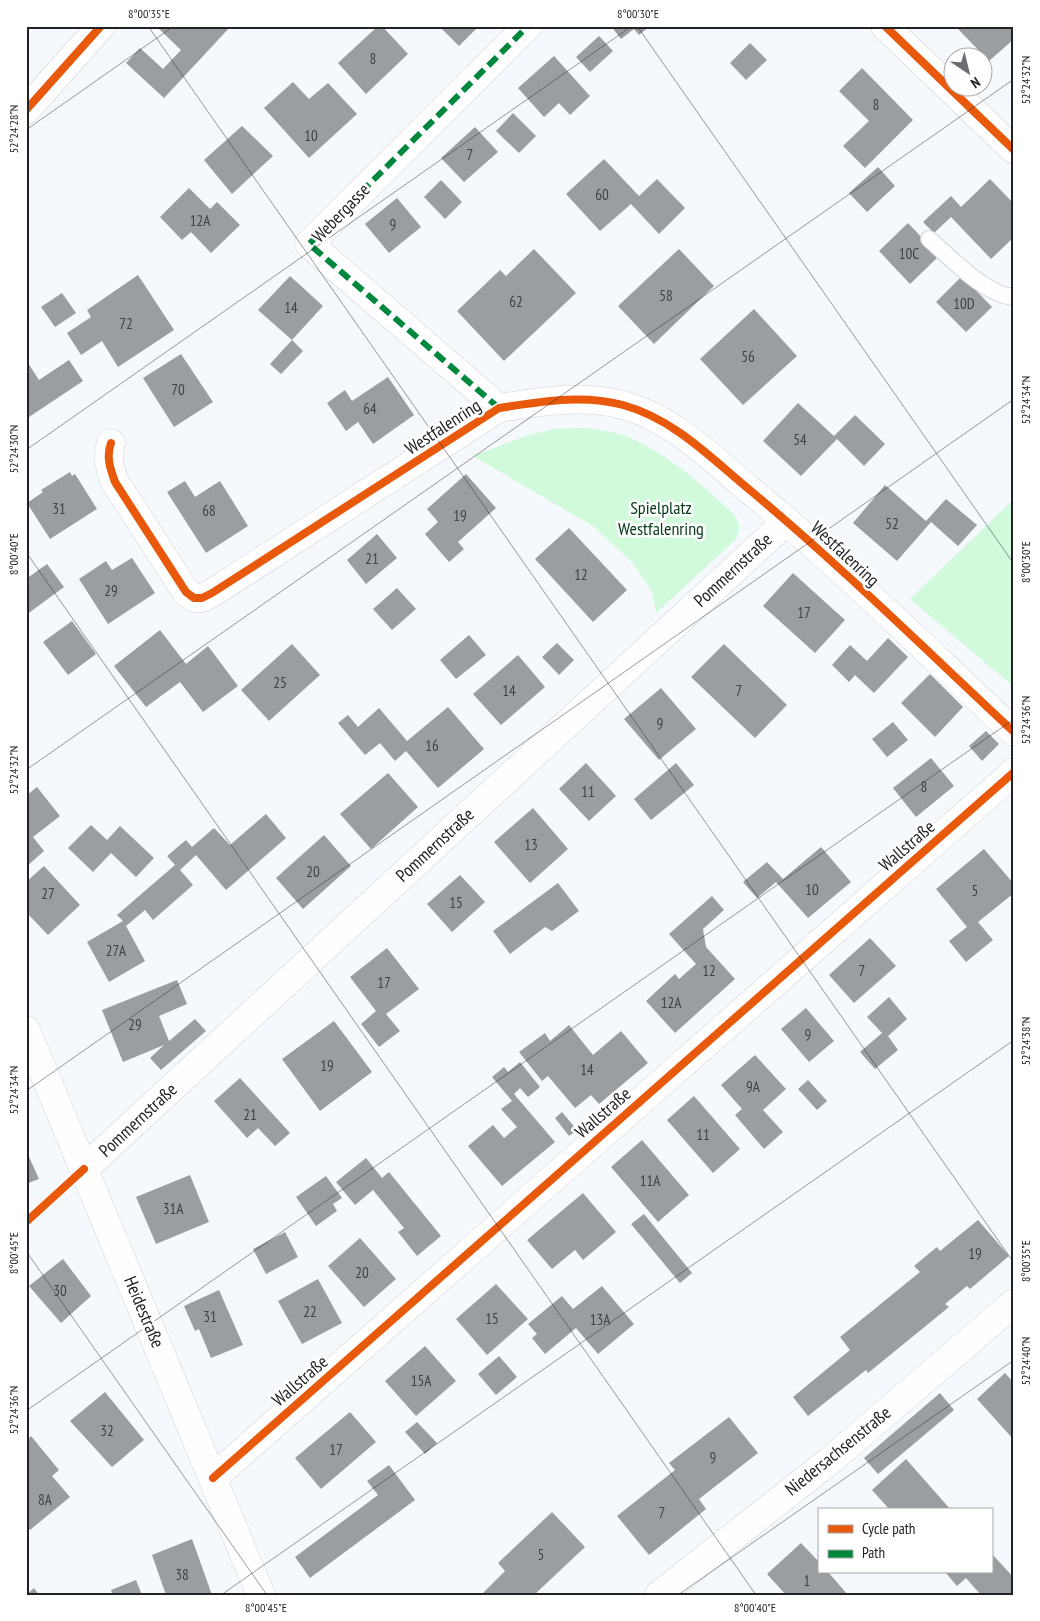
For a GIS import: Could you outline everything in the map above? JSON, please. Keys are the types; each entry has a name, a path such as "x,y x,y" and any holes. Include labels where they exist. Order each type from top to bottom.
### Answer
{"street":[{"path":"26,110 101,26"},
{"name":"Webergasse","path":"499,408 308,244 528,26"},
{"path":"885,26 1014,150"},
{"name":"Westfalenring","path":"111,444 108,451 109,464 115,482 186,592 194,598 202,598 499,408 580,398 623,405 666,422 685,435 787,521 1014,732"},
{"name":"Pommernstraße","path":"84,1169 787,521"},
{"name":"Wallstraße","path":"213,1478 1014,772"},
{"name":"Heidestraße","path":"26,1030 261,1595"},
{"name":"Niedersachsenstraße","path":"658,1595 832,1459 1014,1303"}],"lane":[{"path":"929,239 987,286 998,293 1014,296"}],"green space":[{"name":"Spielplatz Westfalenring","path":"585,428 622,435 656,451 698,482 730,510 738,522 739,529 735,540 656,613 652,591 632,562 593,526 473,456 526,436 554,429"},
{"path":"1014,499 1014,687 910,599"}],"building":[{"path":"156,26 231,26 164,98 126,63 140,48 163,69 181,50"},
{"path":"378,26 382,26 408,54 366,94 338,63"},
{"path":"439,26 479,26 459,46"},
{"path":"611,26 650,26 639,35 634,29 621,39"},
{"path":"959,26 1008,26 1014,32 1014,39 992,58 992,48 976,48 957,28"},
{"path":"599,36 613,51 590,72 576,57"},
{"path":"750,43 767,60 746,80 730,63"},
{"path":"554,56 590,96 570,115 559,103 544,117 518,88"},
{"path":"862,68 913,120 865,168 843,146 869,121 839,91"},
{"path":"293,82 309,99 328,83 357,114 309,158 264,108"},
{"path":"513,113 536,136 519,153 496,131"},
{"path":"242,126 273,156 232,194 204,160"},
{"path":"475,127 498,152 464,182 441,158"},
{"path":"604,159 639,196 657,179 685,208 659,234 631,204 600,231 566,194"},
{"path":"878,167 895,186 867,212 849,193"},
{"path":"990,179 1014,204 1014,237 991,259 951,217 934,233 923,222 951,196 961,207"},
{"path":"441,180 462,202 445,219 424,197"},
{"path":"189,188 210,209 217,202 240,225 211,253 191,232 182,240 160,217"},
{"path":"397,198 421,227 389,253 365,224"},
{"path":"908,223 939,256 910,284 879,251"},
{"path":"534,249 576,293 504,361 457,311 500,270 506,276"},
{"path":"679,249 714,286 654,344 618,306"},
{"path":"138,275 174,330 118,367 102,341 81,355 67,333 91,317 87,310"},
{"path":"290,276 323,306 292,340 258,310"},
{"path":"962,276 992,307 966,332 936,302"},
{"path":"62,293 76,313 55,327 41,307"},
{"path":"754,309 797,356 743,405 700,359"},
{"path":"292,340 303,351 281,374 270,364"},
{"path":"181,354 213,402 174,427 143,378"},
{"path":"26,360 39,380 69,360 83,381 26,419"},
{"path":"388,377 414,415 373,444 358,422 346,431 327,403 345,390 352,401"},
{"path":"798,403 834,436 855,415 885,444 864,466 837,439 801,476 763,441"},
{"path":"70,472 72,476 75,474 97,509 50,539 27,503 43,492 41,490"},
{"path":"466,474 496,508 458,542 464,549 449,562 425,534 438,522 427,509"},
{"path":"185,481 195,497 220,481 248,526 206,553 167,492"},
{"path":"885,485 926,521 946,499 977,525 958,546 931,522 897,561 853,523"},
{"path":"569,528 627,590 593,622 535,559"},
{"path":"377,534 397,558 366,584 347,560"},
{"path":"132,558 155,593 108,624 79,579 106,561 112,570"},
{"path":"47,564 64,587 26,615 26,579"},
{"path":"793,573 845,620 815,653 763,606"},
{"path":"397,588 416,609 392,630 373,609"},
{"path":"72,621 96,654 68,675 43,642"},
{"path":"160,630 186,664 208,646 238,686 203,712 180,682 146,707 114,666"},
{"path":"469,635 486,655 456,679 440,660"},
{"path":"888,638 908,657 874,693 855,675 849,682 832,665 850,645 867,661"},
{"path":"557,643 574,660 559,675 542,657"},
{"path":"292,644 320,675 269,721 241,690"},
{"path":"724,644 787,705 755,738 691,677"},
{"path":"518,655 545,687 501,725 473,694"},
{"path":"930,674 963,707 935,737 901,703"},
{"path":"661,688 696,729 659,760 624,719"},
{"path":"448,707 484,749 438,788 406,751 395,761 380,743 365,755 338,723 348,715 358,727 379,708 407,741"},
{"path":"893,722 908,740 887,757 872,739"},
{"path":"986,731 999,744 982,761 969,746"},
{"path":"931,758 954,786 916,817 893,788"},
{"path":"586,763 616,796 589,821 559,789"},
{"path":"676,763 694,785 651,820 634,799"},
{"path":"388,773 418,807 371,849 340,814"},
{"path":"37,787 60,816 33,837 44,851 26,867 26,796"},
{"path":"533,808 568,849 530,883 494,842"},
{"path":"266,814 286,838 226,890 196,855 180,870 193,885 153,920 145,910 126,926 145,961 109,982 87,942 123,921 117,915 175,865 167,856 186,840 192,847 214,828 230,845"},
{"path":"91,825 107,840 120,826 154,858 136,877 111,853 93,872 68,848"},
{"path":"324,835 351,866 303,909 276,878"},
{"path":"821,847 851,882 808,918 776,882 757,898 743,882 767,862 783,879"},
{"path":"984,849 1014,884 1014,893 978,922 993,940 966,962 949,941 967,927 936,889"},
{"path":"44,866 80,905 48,935 26,912 26,882"},
{"path":"460,875 485,902 452,932 427,904"},
{"path":"558,883 579,911 552,931 545,927 510,954 493,931"},
{"path":"712,896 724,910 703,929 706,947 735,979 675,1033 646,1001 675,974 679,979 696,964 669,934"},
{"path":"870,938 896,966 854,1003 829,975"},
{"path":"387,948 419,989 386,1014 400,1031 379,1047 361,1024 376,1011 350,977"},
{"path":"177,980 187,1004 159,1016 169,1041 195,1019 206,1031 161,1070 150,1058 164,1045 123,1062 102,1010"},
{"path":"889,997 907,1019 888,1036 898,1050 875,1069 860,1052 882,1033 867,1017"},
{"path":"806,1008 834,1041 809,1062 781,1029"},
{"path":"334,1021 372,1072 320,1111 282,1059"},
{"path":"569,1025 593,1055 621,1031 648,1063 599,1104 591,1095 575,1108 548,1076 542,1081 519,1052 545,1033 550,1041"},
{"path":"755,1055 786,1089 763,1110 783,1132 764,1149 735,1115 742,1109 721,1085"},
{"path":"520,1062 540,1087 528,1097 520,1088 514,1094 555,1142 502,1186 468,1146 493,1125 504,1138 517,1127 501,1109 512,1101 492,1077 504,1067 508,1072"},
{"path":"240,1078 290,1133 275,1146 258,1128 247,1138 214,1101"},
{"path":"808,1080 827,1101 817,1110 798,1089"},
{"path":"694,1096 740,1149 713,1173 667,1120"},
{"path":"562,1112 577,1130 569,1136 555,1118"},
{"path":"642,1140 689,1195 658,1222 611,1167"},
{"path":"26,1150 39,1179 26,1184"},
{"path":"366,1158 382,1178 389,1172 441,1236 417,1256 398,1232 404,1228 373,1190 355,1205 336,1182"},
{"path":"190,1175 209,1222 156,1244 136,1197"},
{"path":"326,1176 342,1198 333,1204 337,1211 316,1226 296,1197"},
{"path":"583,1193 616,1232 583,1260 575,1250 552,1269 527,1240"},
{"path":"644,1214 692,1273 680,1283 631,1224"},
{"path":"978,1220 1009,1256 970,1289 967,1286 945,1304 949,1307 868,1373 866,1370 808,1416 793,1397 850,1350 840,1337 920,1272 914,1266 937,1247 940,1251"},
{"path":"285,1232 298,1257 266,1274 253,1249"},
{"path":"360,1238 396,1279 364,1307 328,1266"},
{"path":"63,1259 91,1296 61,1323 29,1286"},
{"path":"318,1279 342,1323 302,1344 278,1301"},
{"path":"496,1284 528,1319 487,1355 456,1319"},
{"path":"602,1286 634,1324 598,1354 576,1328 545,1354 532,1338 537,1334 528,1324 562,1296 573,1309"},
{"path":"219,1290 243,1345 211,1358 199,1329 195,1331 184,1306"},
{"path":"425,1346 456,1381 416,1416 385,1381"},
{"path":"499,1356 517,1377 496,1395 478,1374"},
{"path":"1005,1373 1014,1383 1014,1440 977,1399"},
{"path":"105,1392 144,1440 112,1467 70,1421"},
{"path":"940,1393 954,1410 878,1474 864,1458"},
{"path":"350,1412 376,1442 321,1489 295,1458"},
{"path":"729,1417 758,1453 699,1499 706,1509 649,1555 617,1516 675,1470 669,1463"},
{"path":"417,1422 437,1443 425,1454 405,1432"},
{"path":"31,1436 59,1470 52,1476 70,1497 30,1530 26,1526 26,1441"},
{"path":"906,1459 949,1508 888,1508 872,1490"},
{"path":"389,1465 415,1500 310,1578 295,1557 378,1495 367,1481"},
{"path":"552,1512 585,1547 534,1595 481,1595 505,1571 498,1563"},
{"path":"192,1539 212,1595 166,1595 152,1555"},
{"path":"801,1543 818,1561 818,1574 830,1574 848,1595 786,1595 767,1574"},
{"path":"992,1556 1014,1578 1014,1595 981,1595 966,1578 957,1586 947,1574 992,1574"},
{"path":"136,1580 142,1595 113,1595 111,1590"},
{"path":"34,1588 39,1595 26,1595"}],"marked path":[{"path":"499,408 309,244 528,26"}],"cycle path":[{"path":"26,110 101,26"},
{"path":"885,26 1014,150"},
{"path":"111,443 109,458 115,482 186,592 194,598 202,598 499,408 561,400 592,400 623,405 642,411 691,441 785,520 1014,732"},
{"path":"213,1478 1014,772"},
{"path":"26,1222 84,1169"}]}
